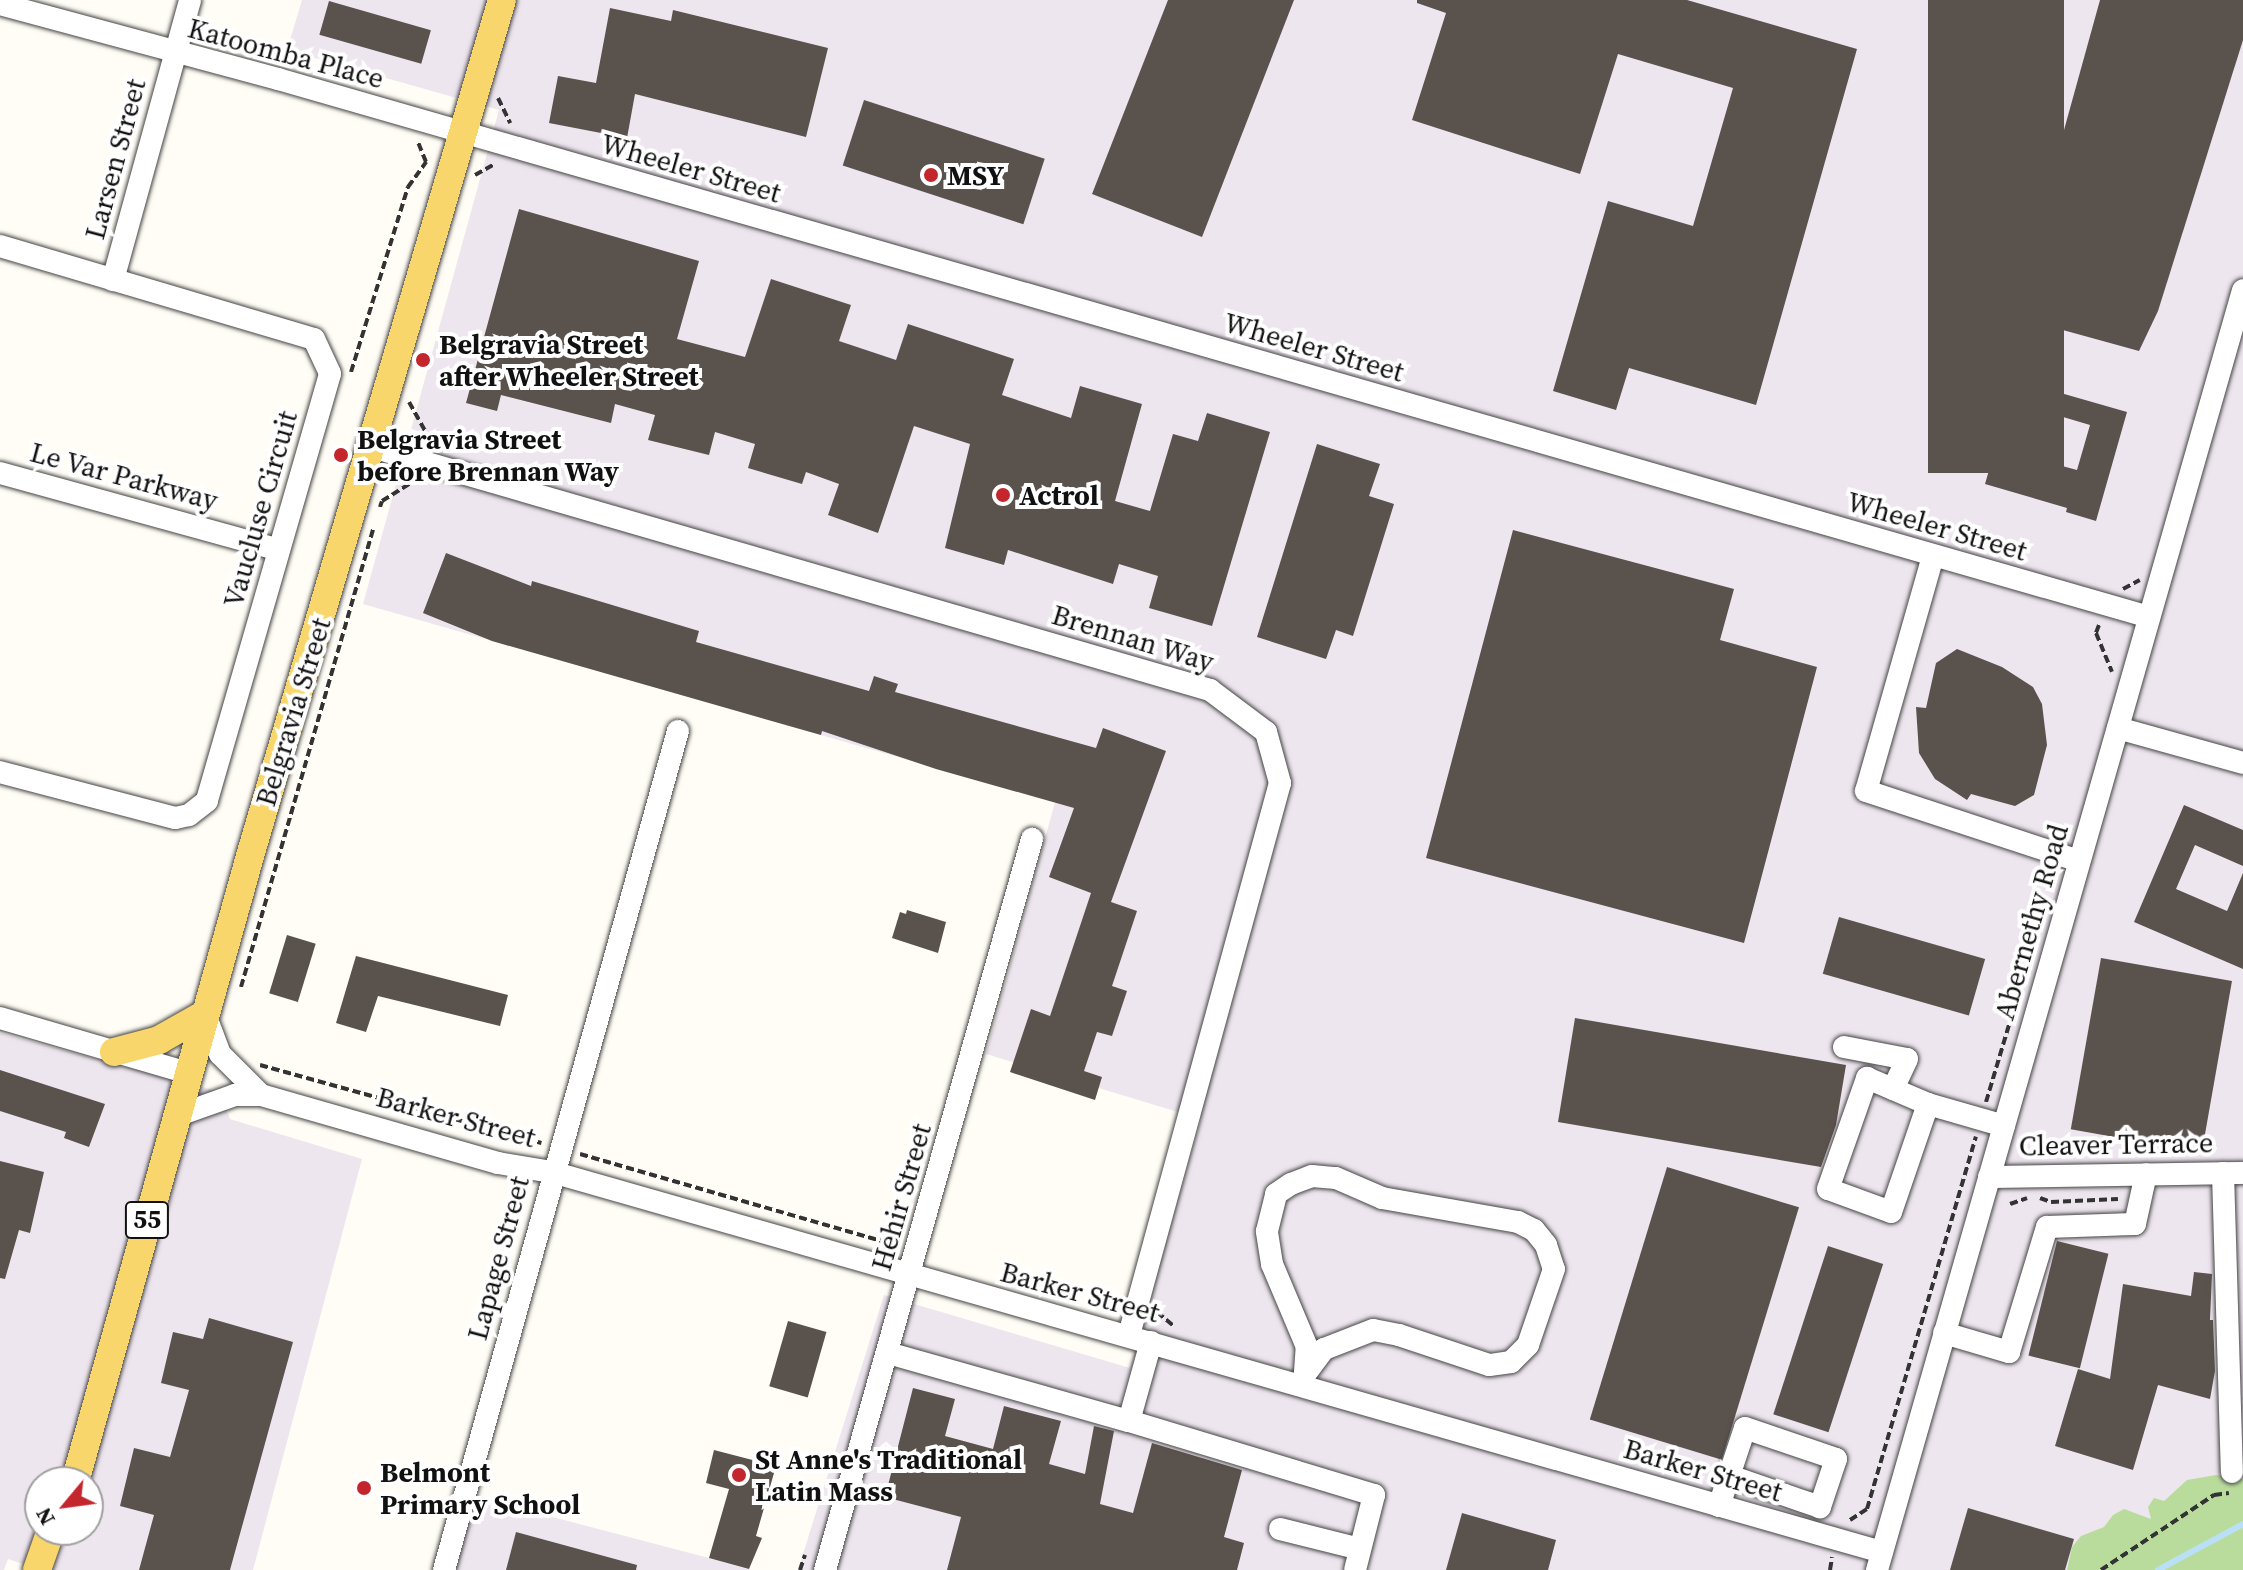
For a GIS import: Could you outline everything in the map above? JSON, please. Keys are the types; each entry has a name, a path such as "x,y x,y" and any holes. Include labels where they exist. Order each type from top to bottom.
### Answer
{"main road":[{"name":"Belgravia Street","path":"79,1466 205,1014 502,0"},
{"path":"114,1052 159,1040 205,1014"},
{"name":"Belgravia Street","path":"74,1466 88,1426"},
{"path":"37,1570 45,1546"},
{"path":"54,1570 60,1546"}],"street":[{"name":"Larsen Street","path":"113,280 190,0"},
{"name":"Katoomba Place","path":"0,4 463,134"},
{"name":"Wheeler Street","path":"463,134 2149,617"},
{"name":"Vaucluse Circuit","path":"0,246 314,339 330,374 207,801 201,809 175,818 0,772"},
{"name":"Abernethy Road","path":"1879,1561 2241,303"},
{"name":"Brennan Way","path":"372,447 1210,690 1266,732 1280,783 1129,1335"},
{"name":"Le Var Parkway","path":"0,473 279,550"},
{"path":"1933,556 1866,791 2079,861"},
{"path":"2118,728 2243,763"},
{"name":"Lapage Street","path":"444,1570 552,1172 678,731"},
{"name":"Hehir Street","path":"825,1570 1032,839"},
{"name":"Barker Street","path":"205,1014 220,1054 261,1095"},
{"path":"0,1018 188,1073"},
{"path":"1844,1047 1907,1059 1893,1089"},
{"path":"1928,1104 1891,1212 1828,1189 1867,1078 1928,1104 2004,1126"},
{"name":"Barker Street","path":"176,1116 226,1097 261,1095 498,1163 552,1172 910,1277 1151,1342 1306,1378 1719,1506 1879,1561"},
{"path":"2233,1173 2237,1482"},
{"name":"Cleaver Terrace","path":"1989,1177 2233,1173"},
{"path":"1944,1333 2009,1352 2047,1227 2135,1224 2146,1174"},
{"path":"1312,1176 1336,1178 1382,1198 1518,1222 1534,1230 1546,1245 1554,1269 1528,1345 1511,1362 1489,1365 1399,1335 1373,1330 1324,1349 1306,1378 1307,1347 1272,1264 1267,1231 1276,1194 1291,1184 1312,1176"},
{"path":"1129,1421 1151,1342"},
{"path":"888,1353 1374,1495 1358,1559 1280,1529"},
{"path":"1719,1506 1745,1428 1836,1459 1820,1507 1730,1476"}],"path":[{"path":"347,380 357,359 408,187 426,162 415,138 404,128 407,117"},
{"path":"471,188 475,174 494,165 509,121"},
{"path":"239,992 382,501 416,480 429,438 409,405 413,390"},
{"path":"2108,686 2113,671 2096,633 2109,605"},
{"path":"1843,1525 1867,1509 2011,1017"},
{"path":"255,1063 917,1252"},
{"path":"1083,1312 1108,1296 1159,1313 1184,1335"},
{"path":"2101,1570 2237,1482"}],"shaded area":[{"path":"302,0 2243,0 2243,1570 798,1570 884,1295 1130,1368 1201,1119 986,1054 1055,802 363,604 499,110 287,50"},
{"path":"0,1033 220,1092 230,1119 362,1159 253,1570 41,1570 8,1559 4,1570 0,1570"},
{"path":"461,1493 709,1558 751,1570 439,1570"}],"green space":[{"path":"2216,1475 2243,1479 2243,1570 2067,1570 2072,1547 2081,1536 2104,1527 2113,1515 2124,1509 2151,1519 2148,1507 2154,1498 2164,1501 2187,1480"}],"building":[{"path":"1168,0 1294,0 1202,237 1092,194"},
{"path":"1417,0 1687,0 1857,49 1756,405 1629,368 1616,410 1553,391 1608,201 1693,226 1733,88 1618,54 1580,174 1412,120 1446,13 1417,3"},
{"path":"1928,0 2064,0 2064,473 1928,473"},
{"path":"2100,0 2243,0 2243,40 2158,311 2139,351 2019,318 2033,242"},
{"path":"329,1 431,30 421,64 319,35"},
{"path":"610,8 671,21 673,10 828,48 806,137 635,94 627,138 549,123 558,76 596,83"},
{"path":"864,100 1045,159 1023,224 843,166"},
{"path":"519,209 699,261 677,339 745,357 771,279 851,305 839,341 896,360 908,324 1014,359 1002,395 1071,418 1080,386 1142,404 1115,501 1150,511 1173,434 1198,441 1207,413 1270,432 1212,626 1149,608 1158,576 1119,564 1113,584 1008,550 1004,565 945,548 970,444 914,426 878,533 828,515 839,484 806,472 802,484 748,468 755,444 715,432 709,455 648,440 655,415 615,404 611,423 501,395 497,411 466,403"},
{"path":"2015,380 2127,412 2096,521 2066,512 2067,508 1985,484","holes":["2053,414 2090,425 2077,470 2040,460"]},
{"path":"1317,444 1380,464 1369,496 1394,504 1353,636 1336,630 1326,659 1257,637"},
{"path":"1513,530 1734,589 1720,640 1817,667 1744,943 1426,858"},
{"path":"446,553 531,586 532,581 699,631 696,642 869,691 874,676 898,684 895,692 1096,748 1103,728 1166,751 1111,902 1137,911 1112,986 1127,991 1112,1036 1097,1032 1084,1071 1102,1077 1095,1100 1010,1072 1031,1009 1050,1016 1091,893 1049,877 1074,808 936,769 822,731 821,735 492,641 423,613"},
{"path":"1957,649 2002,667 2033,687 2042,704 2047,745 2034,795 2015,806 1971,794 1967,800 1935,779 1919,753 1916,707 1926,708 1936,663"},
{"path":"2184,805 2243,830 2243,866 2195,845 2176,889 2227,911 2243,873 2243,969 2134,922"},
{"path":"907,910 946,922 938,953 892,938 900,912 906,914"},
{"path":"1839,917 1985,959 1969,1016 1823,974"},
{"path":"287,935 316,944 298,1002 269,993"},
{"path":"356,956 508,995 500,1026 378,996 366,1032 336,1023"},
{"path":"2101,958 2232,981 2202,1152 2071,1129"},
{"path":"1575,1018 1846,1065 1836,1125 1821,1167 1558,1122"},
{"path":"0,1070 105,1104 89,1147 64,1138 66,1132 0,1111"},
{"path":"0,1161 44,1172 30,1233 19,1230 5,1279 0,1278"},
{"path":"1667,1167 1799,1207 1722,1460 1590,1419"},
{"path":"2057,1241 2108,1254 2080,1368 2028,1355"},
{"path":"1828,1246 1883,1264 1828,1432 1773,1414"},
{"path":"2194,1272 2212,1274 2210,1320 2213,1320 2215,1371 2210,1399 2158,1385 2133,1470 2055,1446 2078,1369 2110,1379 2123,1284 2191,1296"},
{"path":"209,1318 293,1342 230,1570 139,1570 154,1515 120,1506 134,1448 170,1457 189,1390 161,1383 173,1332 203,1339"},
{"path":"788,1321 826,1332 808,1397 769,1386"},
{"path":"913,1388 955,1399 945,1436 993,1449 1004,1406 1061,1421 1049,1464 1085,1474 1094,1426 1114,1431 1100,1504 1133,1513 1152,1443 1242,1470 1224,1537 1244,1543 1237,1570 947,1570 961,1517 885,1497"},
{"path":"714,1450 776,1466 756,1536 762,1538 749,1569 709,1558 729,1489 706,1483"},
{"path":"1968,1508 2074,1539 2065,1570 1950,1570"},
{"path":"1462,1513 1556,1540 1548,1570 1446,1570"},
{"path":"516,1532 637,1565 636,1570 506,1570"}],"waterway":[{"path":"2158,1570 2243,1524"}],"place":[{"name":"MSY","path":"931,175"},
{"name":"Belgravia Street after Wheeler Street","path":"423,360"},
{"name":"Belgravia Street before Brennan Way","path":"341,455"},
{"name":"Actrol","path":"1003,495"},
{"name":"St Anne's Traditional Latin Mass","path":"739,1475"},
{"name":"Belmont Primary School","path":"364,1488"}]}
